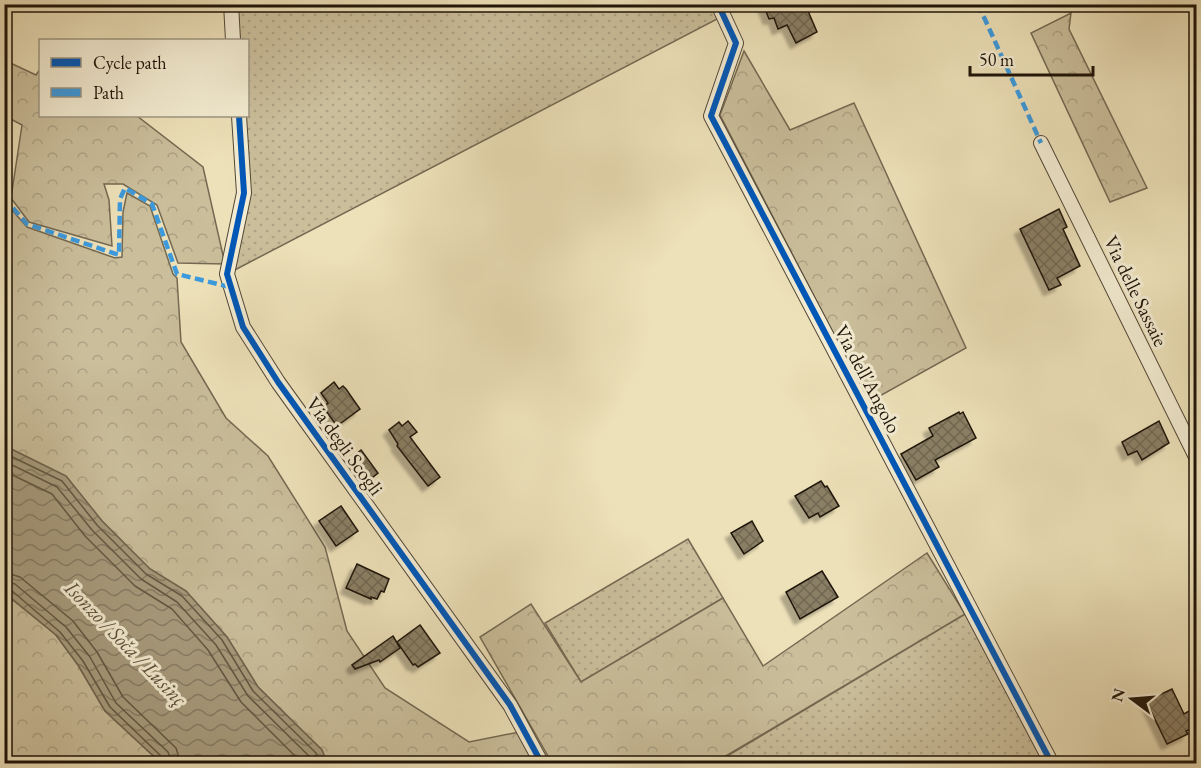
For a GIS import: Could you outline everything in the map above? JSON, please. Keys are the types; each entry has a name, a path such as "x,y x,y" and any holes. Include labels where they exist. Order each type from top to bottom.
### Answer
{"street":[{"path":"231,4 233,39"},
{"name":"Via dell'Angolo","path":"718,4 736,43 711,116 1052,764"},
{"name":"Via degli Scogli","path":"239,117 244,193 227,274 243,327 278,382 510,705 542,764"},
{"name":"Via delle Sassaie","path":"1041,143 1197,457"}],"green space":[{"path":"231,5 718,5 723,16 227,274 244,193 239,117 249,117 249,39 233,39"},
{"path":"1071,13 1069,29 1147,188 1110,202 1031,33"},
{"path":"744,51 790,130 854,103 966,348 869,402 720,115"},
{"path":"4,60 36,75 39,70 39,117 138,117 203,167 225,264 178,263 157,205 123,184 104,184 109,200 112,246 29,222 11,198 22,125 5,116"},
{"path":"127,193 150,206 173,274 177,278 181,342 226,418 268,456 325,547 347,631 385,688 469,742 519,732 535,763 327,763 322,750 258,687 227,637 186,591 150,569 102,521 66,476 5,446 4,201 27,227 115,258 122,257 123,212"},
{"path":"688,539 723,598 581,682 545,623"},
{"path":"927,553 965,614 714,763 552,763 480,637 531,604 581,682 723,598 763,666"},
{"path":"4,593 56,635 78,665 105,711 161,763 5,763"},
{"path":"965,614 1044,763 714,764"}],"water":[{"name":"Isonzo / Soča / Lusinç","path":"5,446 66,476 102,521 150,569 186,591 227,637 258,687 322,750 327,763 161,763 105,711 78,665 56,635 5,593"}],"building":[{"path":"763,4 805,4 817,32 796,43 787,25 778,29 774,18 769,19"},
{"path":"1059,209 1067,227 1063,229 1080,266 1057,278 1061,285 1049,290 1020,229"},
{"path":"334,382 339,389 343,386 346,389 360,409 337,426 323,407 328,403 321,393"},
{"path":"959,412 960,414 963,412 976,438 935,460 939,467 916,480 901,454 933,436 929,428"},
{"path":"408,421 417,432 410,437 440,477 428,486 397,446 389,430 399,422 402,426"},
{"path":"1159,421 1169,443 1142,460 1137,451 1128,455 1122,442"},
{"path":"361,450 378,473 363,485 347,462"},
{"path":"821,481 825,487 827,486 839,506 820,517 818,513 809,518 795,496"},
{"path":"341,506 358,531 336,546 319,521"},
{"path":"752,521 763,541 744,554 731,533"},
{"path":"357,564 389,579 384,592 381,591 377,599 371,597 371,599 346,588"},
{"path":"822,571 838,597 800,619 786,592"},
{"path":"420,625 440,653 418,667 413,665 397,642"},
{"path":"393,636 400,648 380,662 379,660 355,669 352,665"},
{"path":"1172,689 1184,714 1189,711 1196,726 1186,731 1188,734 1167,744 1146,701"}],"marked path":[{"path":"978,4 1041,143"},
{"path":"4,198 27,224 119,255 120,199 125,188 152,204 177,274 230,287"}],"cycle path":[{"path":"718,4 736,43 711,116 1052,764"},
{"path":"239,117 244,193 227,274 243,327 278,382 510,705 542,764"}]}
